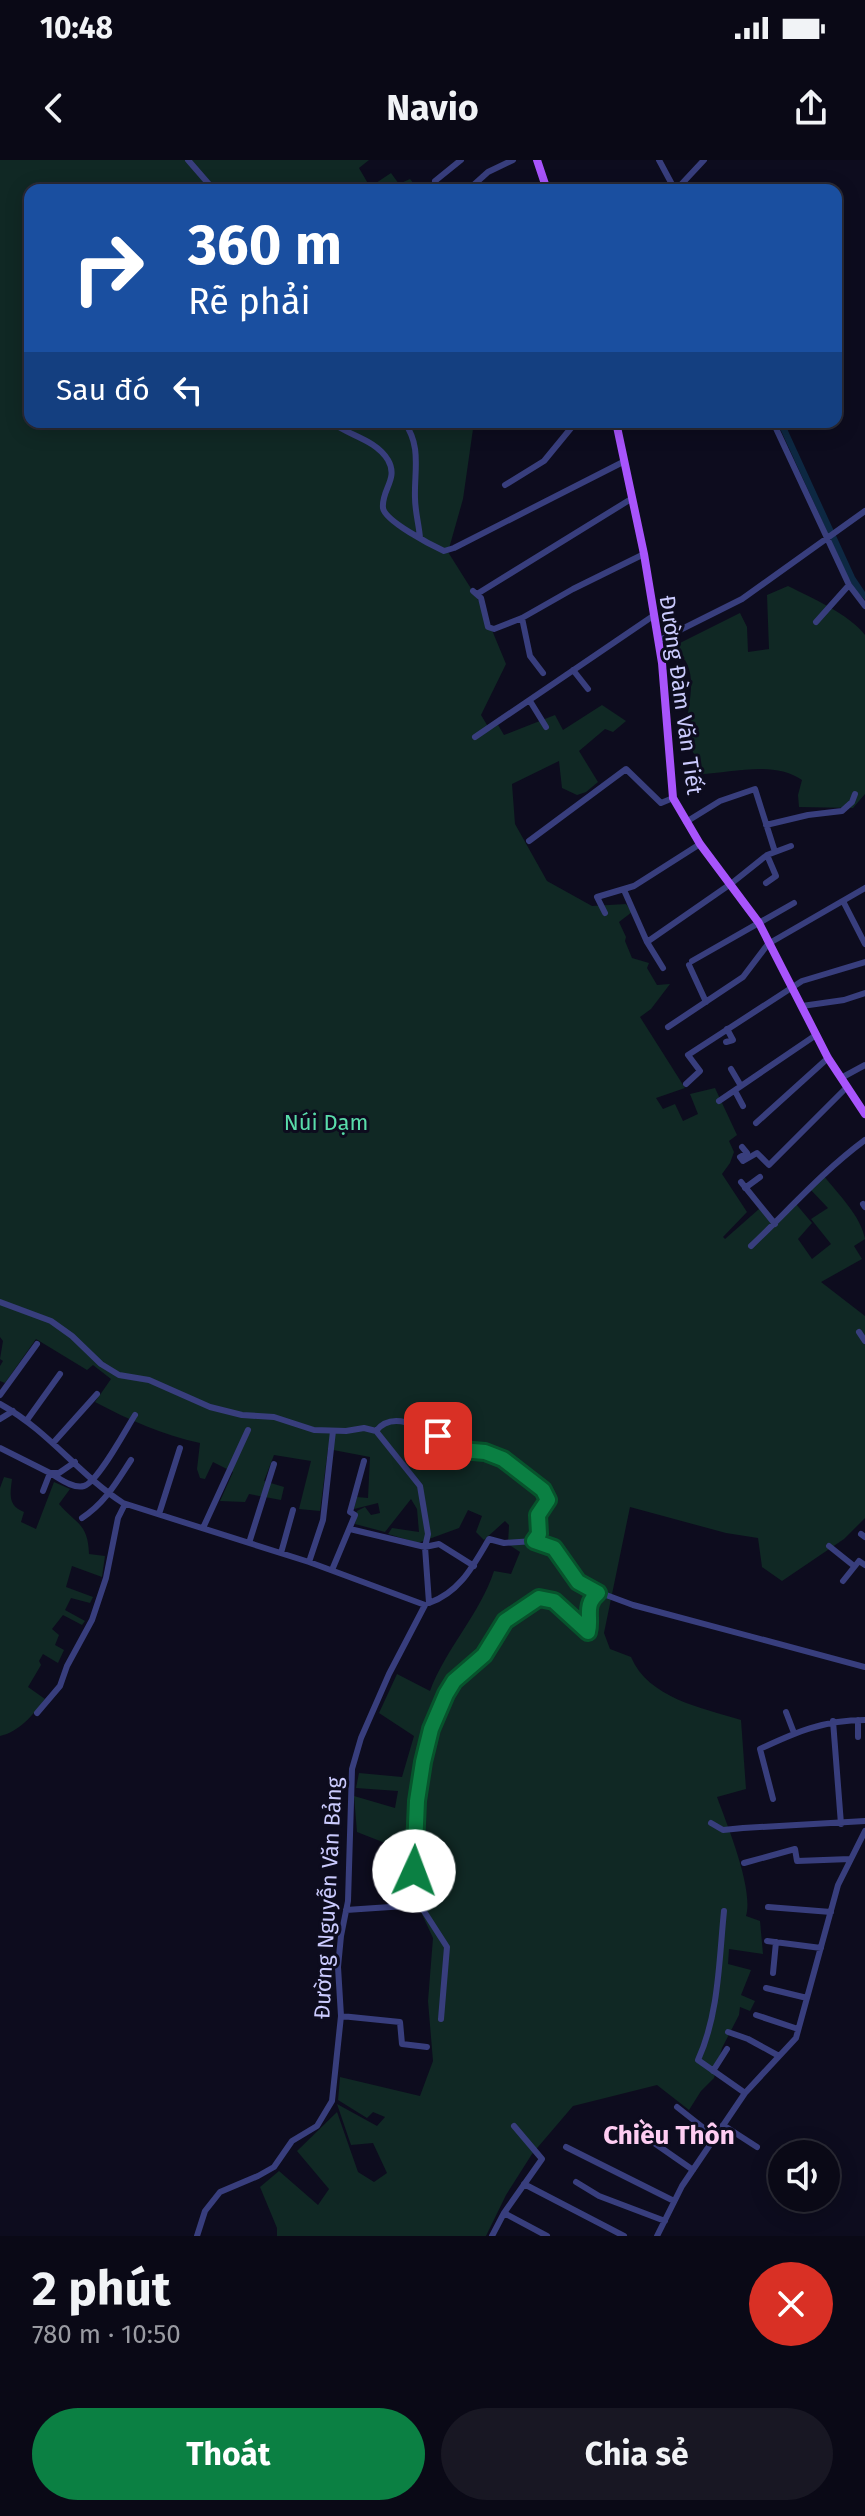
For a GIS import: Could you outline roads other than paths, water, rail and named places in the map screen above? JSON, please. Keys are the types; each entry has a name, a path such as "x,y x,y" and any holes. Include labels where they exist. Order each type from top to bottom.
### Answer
{"main road":[{"path":"537,160 545,184"},
{"name":"Đường Đàm Văn Tiết","path":"618,428 644,554 665,681 673,798 700,844 759,923 828,1058 865,1114"}],"street":[{"path":"188,160 209,184"},
{"path":"435,181 461,160"},
{"path":"475,184 488,172 513,160"},
{"path":"659,160 673,184"},
{"path":"682,184 704,160"},
{"path":"342,428 383,453 393,474 384,501 384,513 444,551 623,462"},
{"path":"408,428 417,456 415,499 420,538"},
{"path":"505,485 544,461 571,428"},
{"path":"776,428 849,585 865,606"},
{"path":"631,499 475,593 481,598 490,629 522,618 644,554"},
{"path":"658,641 742,599 865,511"},
{"path":"816,622 849,585"},
{"path":"475,737 653,616"},
{"path":"522,618 530,656 543,673"},
{"path":"573,670 588,689"},
{"path":"530,701 546,727"},
{"path":"529,841 626,769 661,803 673,798"},
{"path":"686,822 720,801 755,789 775,852"},
{"path":"766,825 842,811 852,802 855,794"},
{"path":"605,913 597,897 624,890 700,844"},
{"path":"647,942 767,855 791,846"},
{"path":"766,883 776,876 767,855"},
{"path":"668,1027 743,977 768,944 865,888"},
{"path":"624,890 647,942 663,968"},
{"path":"843,901 865,944"},
{"path":"706,1002 690,963 794,903"},
{"path":"686,1084 700,1071 688,1055 792,986 865,962"},
{"path":"802,1006 844,1000 865,993"},
{"path":"726,1042 733,1040 727,1029"},
{"path":"719,1101 816,1035"},
{"path":"756,1123 828,1058"},
{"path":"841,1078 865,1065"},
{"path":"731,1069 743,1106"},
{"path":"742,1147 747,1153 740,1157 743,1161 757,1153 769,1165 847,1087"},
{"path":"751,1246 799,1196 865,1140"},
{"path":"760,1177 743,1185 775,1224"},
{"path":"0,1302 51,1321 101,1364 119,1375 157,1383 230,1413 274,1417 314,1430 364,1428 376,1431 420,1486 428,1525 425,1547 427,1604"},
{"path":"859,1332 865,1341"},
{"path":"0,1395 37,1344"},
{"path":"27,1420 60,1374"},
{"path":"54,1442 97,1394"},
{"path":"0,1404 27,1420 109,1494 125,1504 309,1562 427,1604 455,1588 474,1566 489,1539 504,1543 534,1541 554,1548 578,1582 598,1593 649,1610 865,1667"},
{"path":"0,1419 13,1411"},
{"path":"0,1448 73,1485 87,1485 94,1480 135,1415"},
{"path":"376,1431 387,1423 404,1422 461,1450 494,1455 514,1466 547,1497 537,1519 539,1534 534,1541"},
{"path":"203,1528 248,1430"},
{"path":"309,1562 323,1520 333,1431"},
{"path":"159,1514 180,1448"},
{"path":"82,1518 98,1508 131,1460"},
{"path":"332,1570 355,1515 350,1512 364,1461"},
{"path":"50,1473 59,1473 75,1462"},
{"path":"249,1543 274,1464"},
{"path":"43,1491 50,1473"},
{"path":"37,1713 60,1686 67,1666 94,1616 106,1578 118,1518 125,1504"},
{"path":"281,1553 293,1510"},
{"path":"350,1529 425,1547 439,1544 474,1566"},
{"path":"829,1546 854,1566"},
{"path":"843,1581 859,1561 865,1565"},
{"path":"441,2019 447,1947 420,1905 414,1871 417,1801 431,1729 454,1681 484,1655 505,1621 528,1604 546,1598 588,1632 587,1609 598,1593"},
{"name":"Đường Nguyễn Văn Bảng","path":"197,2236 205,2211 220,2192 274,2167 292,2141 317,2126 332,2101 341,2016 338,1967 346,1910 349,1798 355,1754 389,1674 427,1604"},
{"path":"786,1712 794,1733"},
{"path":"773,1799 760,1749 794,1733 833,1721 861,1720 858,1737"},
{"path":"833,1721 841,1824"},
{"path":"711,1823 730,1831 865,1821"},
{"path":"657,2236 693,2170 745,2093 796,2038 838,1885 865,1831"},
{"path":"744,1863 795,1849 797,1861 850,1859"},
{"path":"346,1910 420,1905"},
{"path":"768,1907 831,1912"},
{"path":"724,1911 714,2003 705,2044 698,2060 745,2093"},
{"path":"767,1941 821,1948"},
{"path":"773,1973 776,1942"},
{"path":"766,1988 807,1998"},
{"path":"756,2015 798,2029"},
{"path":"341,2016 400,2022 402,2044 427,2047"},
{"path":"728,2032 779,2056"},
{"path":"713,2071 727,2049"},
{"path":"677,2107 715,2137"},
{"path":"723,2125 757,2147"},
{"path":"492,2236 504,2213 542,2159 514,2126"},
{"path":"647,2138 693,2170"},
{"path":"566,2147 674,2201"},
{"path":"576,2182 599,2196 665,2221"},
{"path":"524,2184 624,2236"},
{"path":"504,2213 547,2236"}],"water":[{"path":"780,428 787,428 855,577 865,592 865,600 847,575"}],"district":[{"name":"Chiều Thôn","path":"669,2135"}],"park label":[{"name":"Núi Dạm","path":"326,1122"}]}
